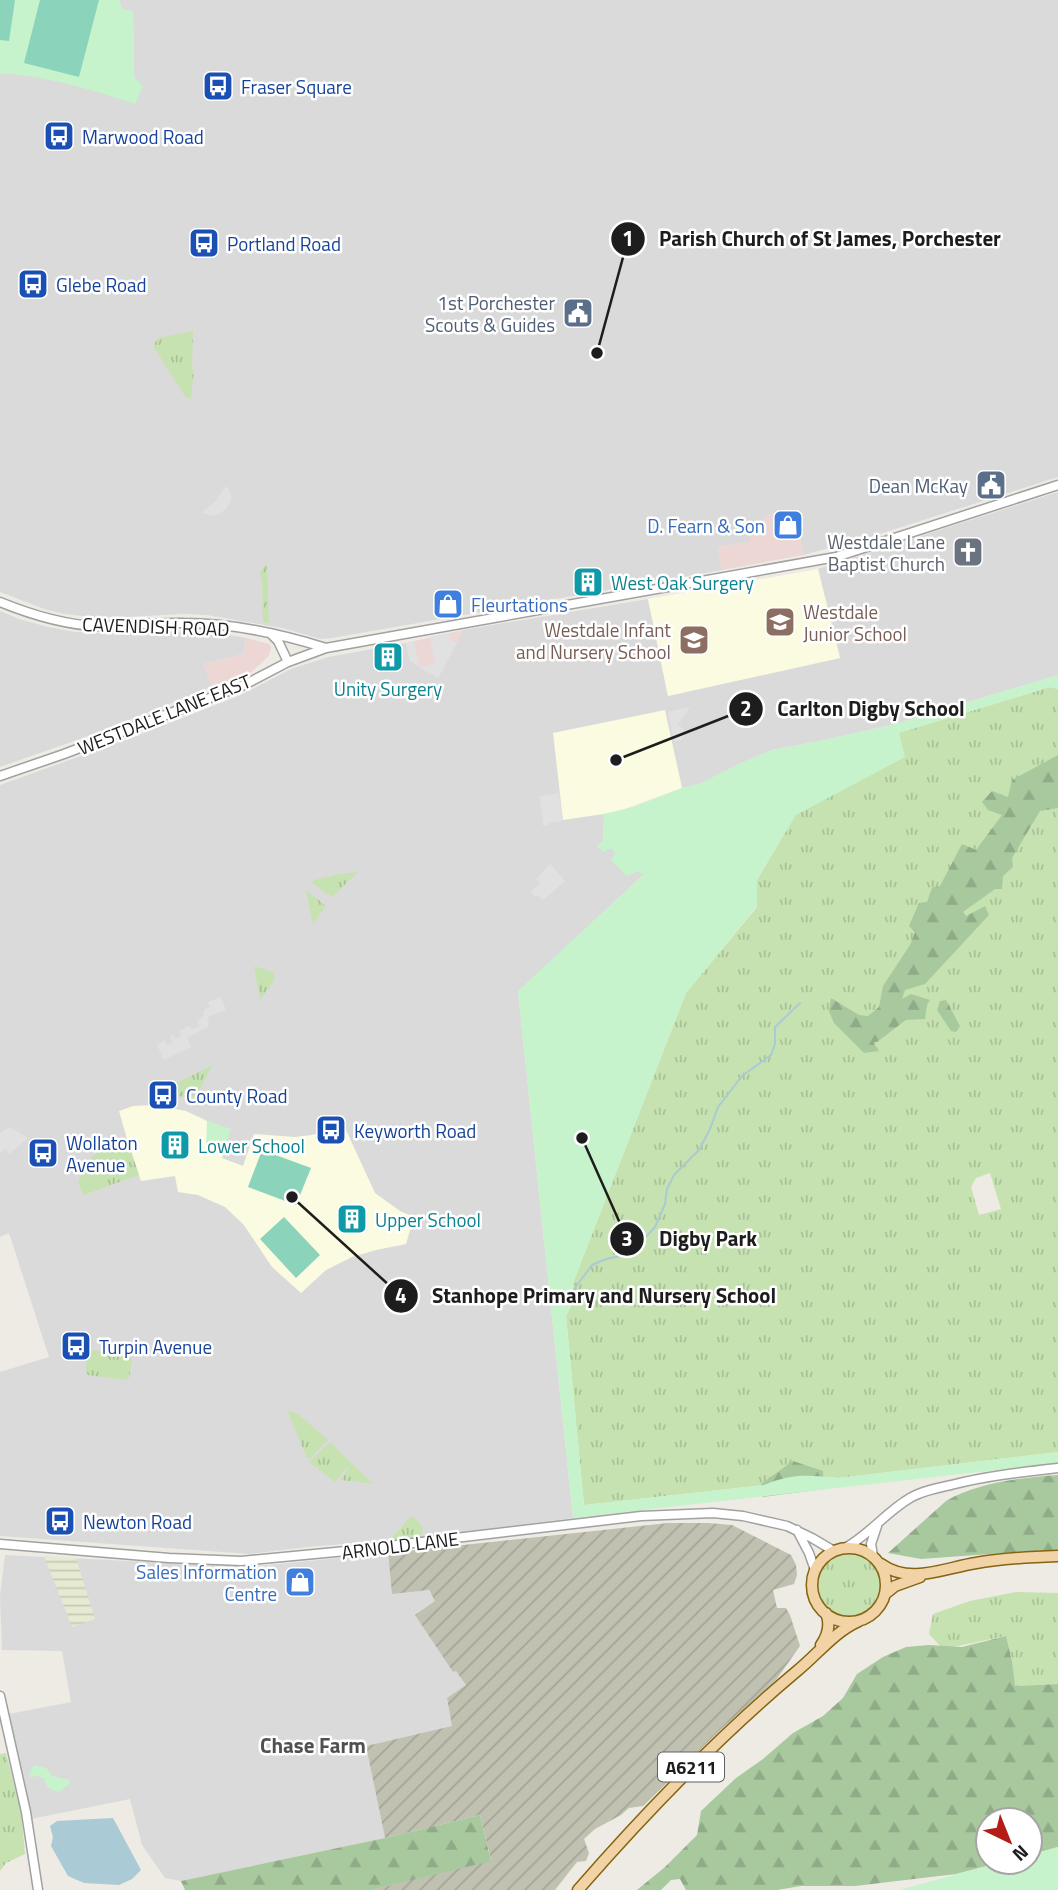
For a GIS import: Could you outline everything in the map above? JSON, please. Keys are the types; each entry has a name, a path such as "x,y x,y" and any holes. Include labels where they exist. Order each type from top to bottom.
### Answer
{"main road":[{"path":"877,1560 884,1572 886,1583 885,1594 875,1612 848,1622 825,1613 814,1596 813,1582 821,1561 834,1551 845,1548 859,1549 877,1560 893,1572 927,1574"},
{"path":"885,1594 895,1586 927,1574 973,1563 1018,1557 1058,1556"},
{"name":"A6211","path":"816,1654 829,1630 825,1613"},
{"name":"A6211","path":"578,1890 640,1820 696,1763 845,1627 859,1620"}],"street":[{"name":"WESTDALE LANE EAST","path":"0,776 246,684 288,662 326,648 825,559 1058,485"},
{"name":"CAVENDISH ROAD","path":"0,602 45,619 109,625 192,623 294,638 326,648"},
{"path":"272,634 288,662"},
{"path":"845,1548 913,1496 1009,1473 1058,1468"},
{"name":"ARNOLD LANE","path":"0,1544 241,1561 641,1516 713,1513 774,1522 797,1530 834,1551"},
{"path":"877,1523 871,1544 877,1560"},
{"path":"797,1530 816,1570"},
{"path":"0,1696 26,1812 38,1890"}],"shaded area":[{"path":"119,0 1058,0 1058,477 867,538 803,555 796,511 764,516 766,527 751,542 718,547 722,570 332,638 321,639 282,628 207,615 92,617 65,614 0,592 0,73 29,75 78,85 135,79 133,12 122,9"},
{"path":"226,486 231,500 226,509 215,516 201,513 215,502"},
{"path":"1058,492 1058,675 896,724 772,750 701,784 682,788 664,710 563,819 604,814 603,841 597,847 613,849 616,853 612,860 633,872 644,874 518,992 573,1518 417,1538 250,1554 0,1536 0,1372 49,1357 9,1233 0,1237 0,785 136,736 241,695 291,669 328,657 406,643 410,661 438,678 463,630 648,599 668,696 840,658 818,569"},
{"path":"796,511 803,555 722,570 718,547 750,542 749,530 766,527 764,516"},
{"path":"818,569 840,658 668,696 648,599"},
{"path":"0,611 19,619 75,632 207,631 246,638 244,654 204,664 212,687 94,734 0,767"},
{"path":"463,630 438,678 410,661 406,643"},
{"path":"449,633 450,640 457,643 438,678 410,661 406,643 414,641 420,667 435,664 430,637"},
{"path":"246,638 269,644 271,648 268,657 250,673 212,687 204,664 244,654"},
{"path":"690,707 678,725 685,734 681,740 674,741 668,712"},
{"path":"665,710 682,788 616,812 563,820 553,733"},
{"path":"559,793 563,821 543,826 540,796"},
{"path":"550,864 565,881 543,900 531,892 540,883 536,879"},
{"path":"221,997 226,1010 208,1017 209,1026 187,1038 191,1047 164,1060 157,1045 164,1040 167,1045 173,1042 170,1037 173,1035 176,1039 181,1036 179,1031 189,1026 192,1030 200,1026 197,1021 203,1016 204,1010 210,1007 208,1002"},
{"path":"155,1105 186,1111 207,1121 207,1147 224,1151 222,1158 243,1166 254,1134 295,1137 343,1128 375,1193 400,1211 414,1217 406,1244 352,1257 326,1270 301,1293 272,1267 244,1225 225,1207 198,1195 178,1192 175,1176 141,1181 119,1111 133,1106"},
{"path":"10,1127 28,1138 9,1154 6,1149 0,1153 0,1133"},
{"path":"668,1523 732,1525 791,1555 796,1565 794,1584 773,1590 777,1608 786,1608 790,1615 800,1646 776,1680 719,1731 643,1806 629,1808 584,1839 589,1853 586,1861 577,1862 555,1890 371,1890 491,1860 480,1815 385,1838 366,1746 452,1726 447,1698 466,1685 456,1671 453,1672 415,1615 435,1601 429,1590 392,1594 388,1553"},
{"path":"388,1553 392,1593 428,1590 436,1601 416,1616 453,1672 456,1670 466,1685 447,1699 453,1726 366,1746 385,1838 181,1881 165,1878 142,1845 130,1799 31,1819 9,1714 71,1702 62,1651 2,1650 0,1596 5,1555 250,1567"},
{"path":"44,1556 76,1558 95,1619 72,1627"}],"green space":[{"path":"0,0 119,0 122,9 133,12 134,73 135,79 143,86 135,104 68,84 0,73"},
{"path":"0,0 15,0 9,41 0,40"},
{"path":"40,0 99,0 79,77 24,63"},
{"path":"193,331 194,370 191,399 185,396 153,346 158,338"},
{"path":"264,565 267,565 269,623 263,622 260,575"},
{"path":"1058,675 1058,689 1050,687 899,733 905,757 796,815 757,879 757,906 686,993 573,1283 574,1300 566,1316 584,1505 764,1485 792,1477 838,1478 1058,1452 1058,1463 573,1518 518,991 643,875 638,871 627,876 611,860 615,853 613,849 604,852 597,847 603,841 604,814 633,807 701,783 772,750 896,724"},
{"path":"1050,687 1058,689 1058,1452 838,1478 807,1475 764,1485 584,1505 566,1316 574,1300 573,1283 686,993 757,907 757,880 796,814 904,757 898,733","holes":["990,1173 1001,1209 979,1215 971,1187 976,1178"]},
{"path":"1058,755 1058,808 1040,811 1012,858 1013,867 1003,876 1002,889 995,889 963,912 966,916 985,906 989,915 925,984 905,990 902,999 911,994 930,1000 925,1019 906,1020 877,1042 873,1042 879,1051 864,1053 834,1023 829,1011 831,998 859,1015 868,1016 879,1007 883,986 910,945 915,932 909,926 919,903 927,902 932,888 940,886 962,844 976,850 1002,815 988,810 982,802 992,791 1008,797 1012,780"},
{"path":"358,872 332,897 312,883 314,880"},
{"path":"306,892 326,906 313,924"},
{"path":"254,966 273,972 275,979 260,1000"},
{"path":"946,1000 960,1026 956,1032 951,1031 937,1010 940,1001"},
{"path":"213,1065 196,1096 188,1098 164,1093 162,1090"},
{"path":"207,1121 231,1129 224,1151 206,1147"},
{"path":"127,1139 139,1175 83,1195 78,1181 92,1156"},
{"path":"262,1150 311,1168 296,1205 248,1187"},
{"path":"284,1217 320,1255 296,1278 260,1239"},
{"path":"90,1350 129,1355 132,1360 129,1378 125,1380 88,1375 87,1354"},
{"path":"287,1410 298,1414 328,1440 308,1460"},
{"path":"331,1443 373,1484 341,1480 351,1463 335,1482 309,1462"},
{"path":"793,1461 823,1471 824,1489 763,1497 761,1484"},
{"path":"1058,1475 1058,1551 921,1559 888,1553 946,1501 972,1489 1000,1482"},
{"path":"410,1517 421,1525 422,1534 412,1539 390,1540"},
{"path":"850,1553 862,1555 873,1562 880,1573 880,1597 873,1608 862,1615 850,1617 838,1615 827,1608 820,1597 818,1585 820,1573 827,1562 838,1555"},
{"path":"1016,1592 1058,1593 1058,1684 1014,1686 1006,1636 943,1649 929,1634 933,1614 970,1601"},
{"path":"1006,1636 1015,1686 1058,1684 1058,1847 1044,1851 1044,1806 974,1806 974,1869 956,1874 855,1886 801,1886 777,1890 686,1890 680,1879 671,1880 661,1890 637,1890 697,1835 701,1811 736,1778 793,1733 823,1716 843,1698 857,1674 883,1657 906,1647 962,1647"},
{"path":"6,1753 21,1811 25,1854 6,1863 0,1871 0,1754"},
{"path":"34,1765 46,1768 52,1776 69,1780 69,1784 59,1792 51,1789 44,1778 30,1777"},
{"path":"480,1815 491,1861 371,1890 185,1890 181,1881 385,1838"},
{"path":"1058,1847 1058,1890 899,1890 974,1870 974,1876 1044,1876 1044,1851"}],"water":[{"path":"113,1818 141,1870 132,1879 119,1885 84,1883 68,1876 51,1846 53,1837 50,1826 57,1821"}],"waterway":[{"path":"567,1295 592,1265 630,1254 655,1227 674,1175 699,1150 718,1107 742,1076 771,1055 775,1044 775,1027 800,1003"}],"place":[{"name":"Fraser Square","path":"218,86"},
{"name":"Marwood Road","path":"59,136"},
{"name":"Portland Road","path":"204,243"},
{"name":"Glebe Road","path":"33,284"},
{"name":"1st Porchester Scouts & Guides","path":"578,313"},
{"name":"Parish Church of St James, Porchester","path":"597,353"},
{"name":"Dean McKay","path":"991,485"},
{"name":"D. Fearn & Son","path":"788,525"},
{"name":"Westdale Lane Baptist Church","path":"968,552"},
{"name":"West Oak Surgery","path":"588,582"},
{"name":"Fleurtations","path":"448,604"},
{"name":"Westdale Junior School","path":"780,622"},
{"name":"Westdale Infant and Nursery School","path":"694,640"},
{"name":"Unity Surgery","path":"388,657"},
{"name":"Carlton Digby School","path":"616,760"},
{"name":"County Road","path":"163,1095"},
{"name":"Keyworth Road","path":"331,1130"},
{"name":"Digby Park","path":"582,1138"},
{"name":"Lower School","path":"175,1145"},
{"name":"Wollaton Avenue","path":"43,1153"},
{"name":"Stanhope Primary and Nursery School","path":"292,1197"},
{"name":"Upper School","path":"352,1219"},
{"name":"Turpin Avenue","path":"76,1346"},
{"name":"Newton Road","path":"60,1521"},
{"name":"Sales Information Centre","path":"300,1582"}],"district":[{"name":"Chase Farm","path":"313,1745"}]}
